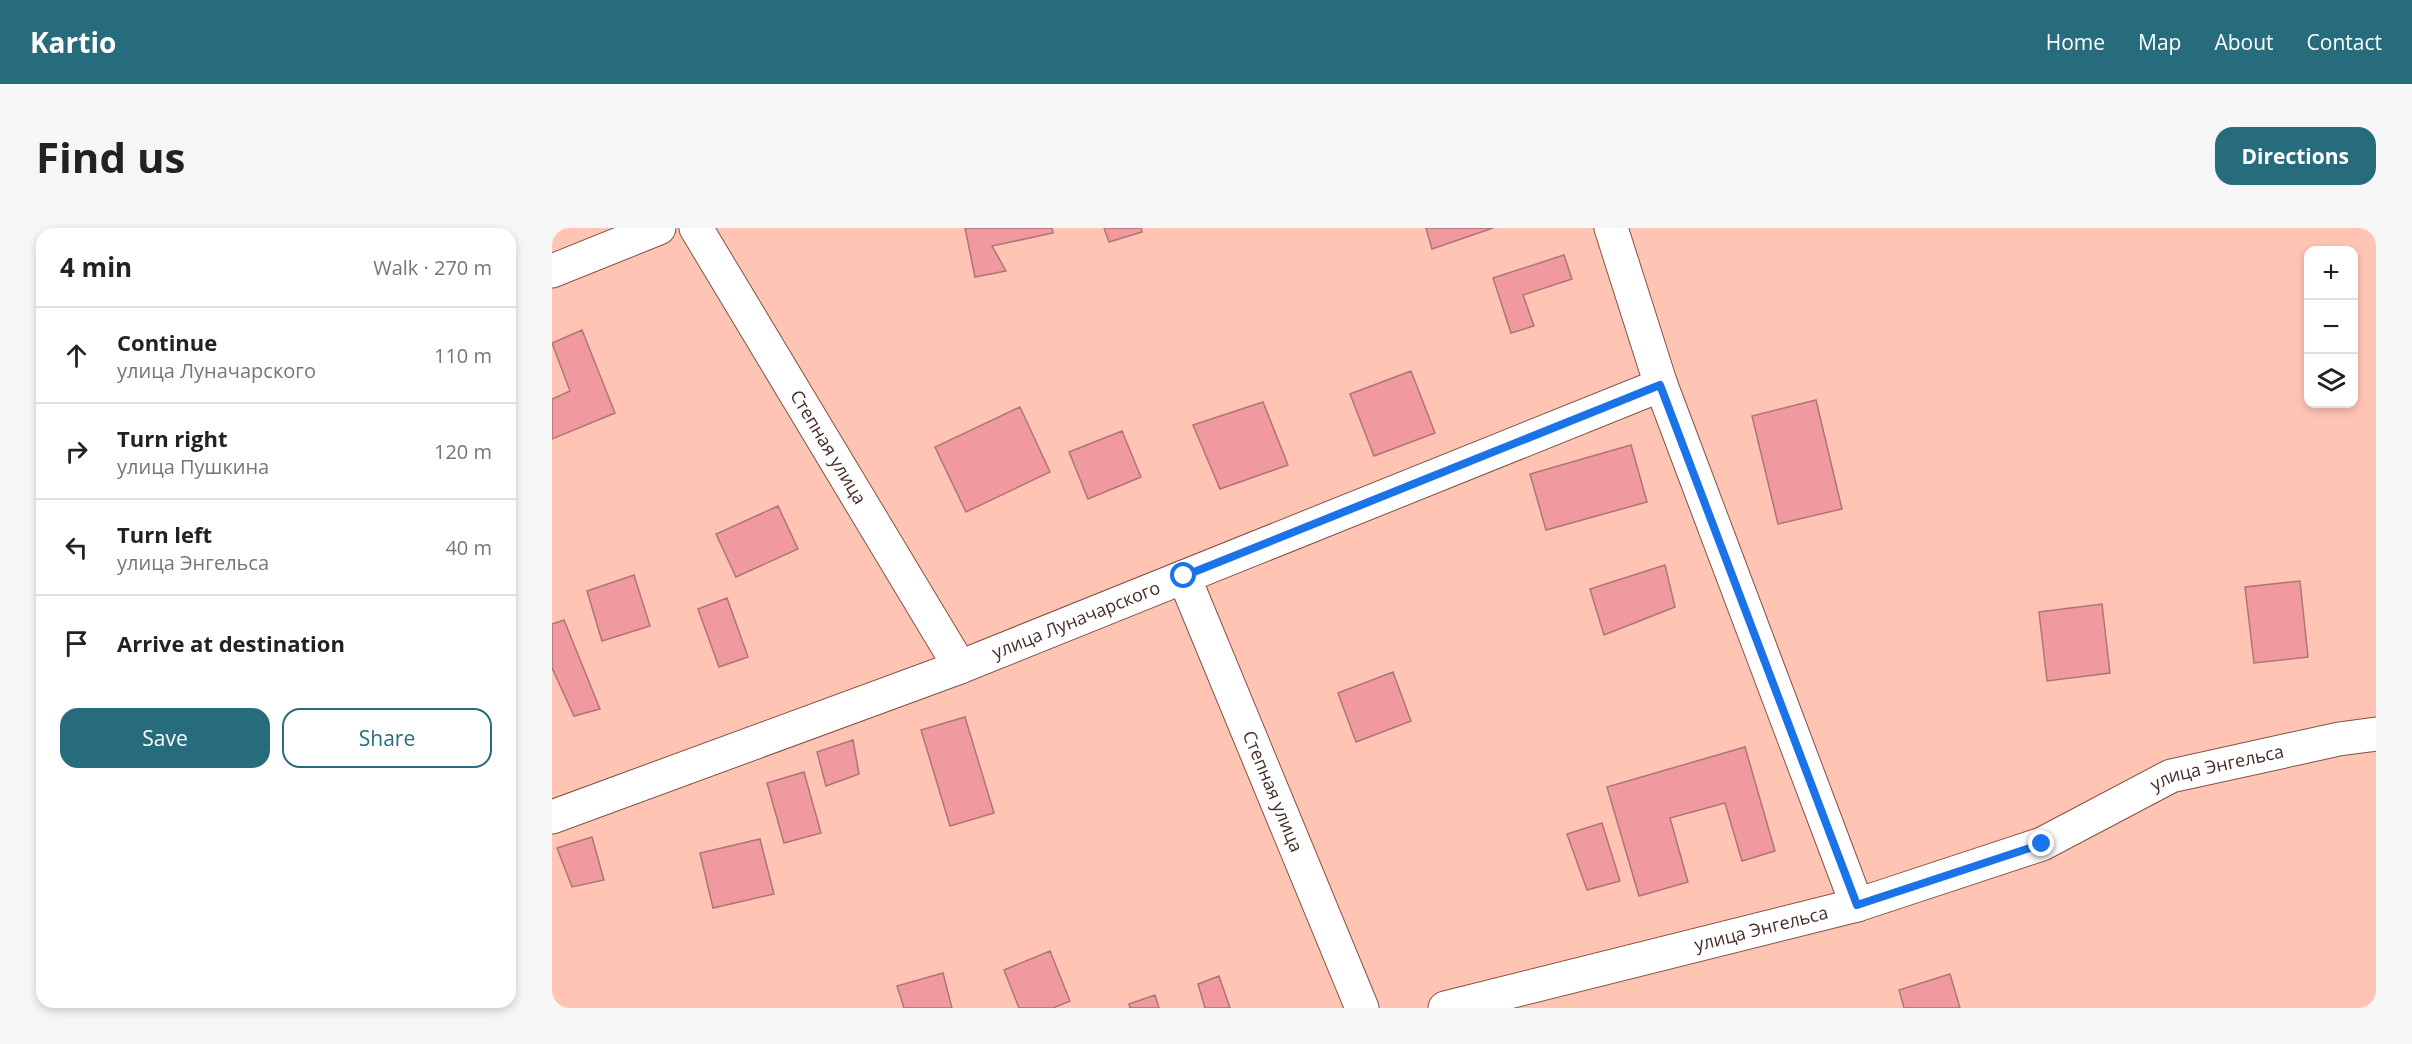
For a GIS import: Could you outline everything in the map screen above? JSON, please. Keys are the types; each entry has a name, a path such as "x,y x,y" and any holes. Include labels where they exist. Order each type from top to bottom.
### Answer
{"street":[{"path":"552,271 607,238 659,228"},
{"name":"Степная улица","path":"696,228 960,667"},
{"path":"1611,228 1660,385 1857,905"},
{"name":"улица Луначарского","path":"552,817 960,667 1660,385"},
{"name":"Степная улица","path":"1184,576 1362,1008"},
{"name":"улица Энгельса","path":"1444,1008 1857,905 2042,844 2171,776 2339,739 2376,734"}],"building":[{"path":"965,228 1052,228 1053,233 992,246 1006,271 975,277"},
{"path":"1104,228 1141,228 1142,232 1109,242"},
{"path":"1426,228 1493,228 1432,249"},
{"path":"1564,255 1572,279 1523,295 1534,326 1511,333 1493,278"},
{"path":"582,330 615,413 552,439 552,399 570,391 552,343"},
{"path":"1411,371 1435,433 1374,456 1350,394"},
{"path":"1816,400 1842,509 1778,524 1752,416"},
{"path":"1263,402 1288,465 1220,489 1193,425"},
{"path":"1020,407 1050,472 966,512 935,447"},
{"path":"1122,431 1141,477 1088,499 1069,452"},
{"path":"1631,445 1647,502 1546,530 1530,474"},
{"path":"778,506 798,549 736,577 716,534"},
{"path":"1665,565 1675,607 1604,635 1590,589"},
{"path":"634,575 650,626 602,641 587,591"},
{"path":"2300,581 2308,657 2254,663 2245,587"},
{"path":"727,598 748,657 719,667 698,609"},
{"path":"2102,604 2110,673 2047,681 2039,612"},
{"path":"564,620 600,709 574,716 552,668 552,624"},
{"path":"1393,672 1411,721 1356,742 1338,693"},
{"path":"965,717 994,813 950,826 921,730"},
{"path":"853,740 859,774 826,786 817,752"},
{"path":"1745,747 1775,851 1742,861 1725,803 1670,818 1688,882 1639,896 1607,787"},
{"path":"804,772 821,833 784,843 767,783"},
{"path":"1602,823 1620,881 1587,890 1567,834"},
{"path":"592,837 604,880 572,887 557,848"},
{"path":"760,839 774,894 713,908 700,853"},
{"path":"1050,951 1070,1001 1053,1008 1019,1008 1004,970"},
{"path":"943,973 952,1008 904,1008 897,986"},
{"path":"1950,974 1960,1008 1904,1008 1899,990"},
{"path":"1219,976 1230,1008 1205,1008 1198,984"},
{"path":"1155,995 1159,1008 1130,1008 1129,1004"}],"route":[{"path":"1184,576 1660,385 1857,905 2042,844"}]}
